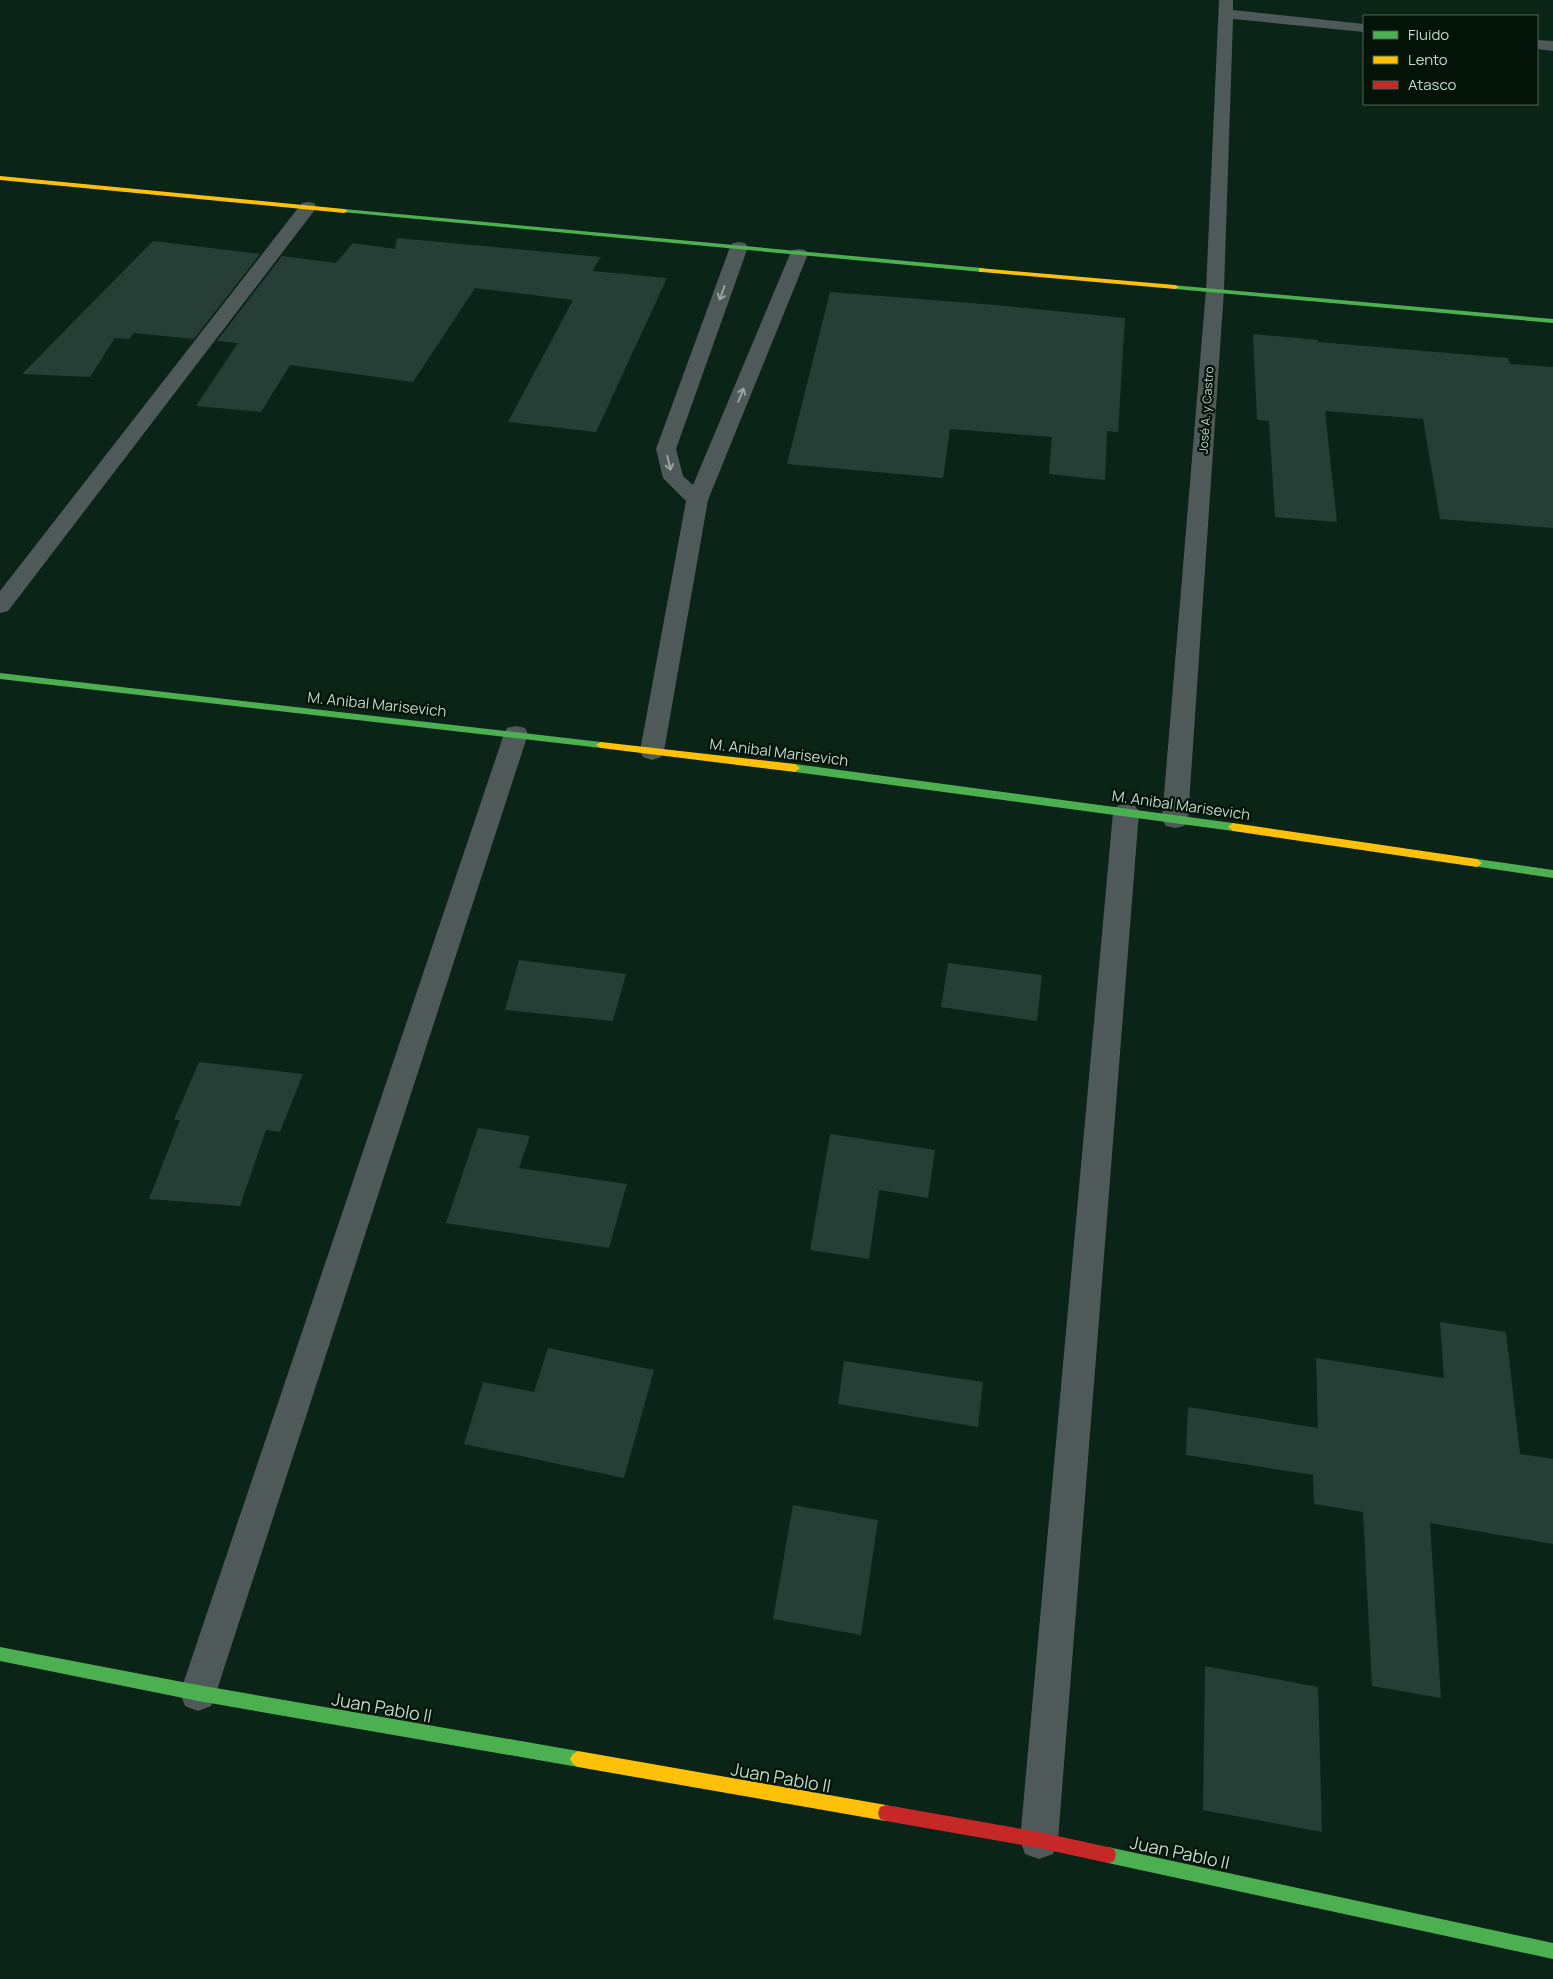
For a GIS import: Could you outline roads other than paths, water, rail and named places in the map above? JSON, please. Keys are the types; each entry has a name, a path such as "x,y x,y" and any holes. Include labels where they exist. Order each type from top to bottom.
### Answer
{"street":[{"path":"1225,7 1363,28"},
{"name":"José A. y Castro","path":"1175,819 1215,290 1225,7"},
{"path":"1538,45 1553,46"},
{"path":"0,178 798,254 1553,321"},
{"path":"0,606 308,207"},
{"path":"697,500 672,478 666,449 739,247"},
{"path":"652,751 697,500 798,254"},
{"name":"M. Anibal Marisevich","path":"0,676 652,751 1126,812 1553,874"},
{"path":"198,1693 516,734"},
{"path":"1039,1840 1126,812"},
{"name":"Juan Pablo II","path":"0,1654 198,1693 1039,1840 1553,1951"}]}
